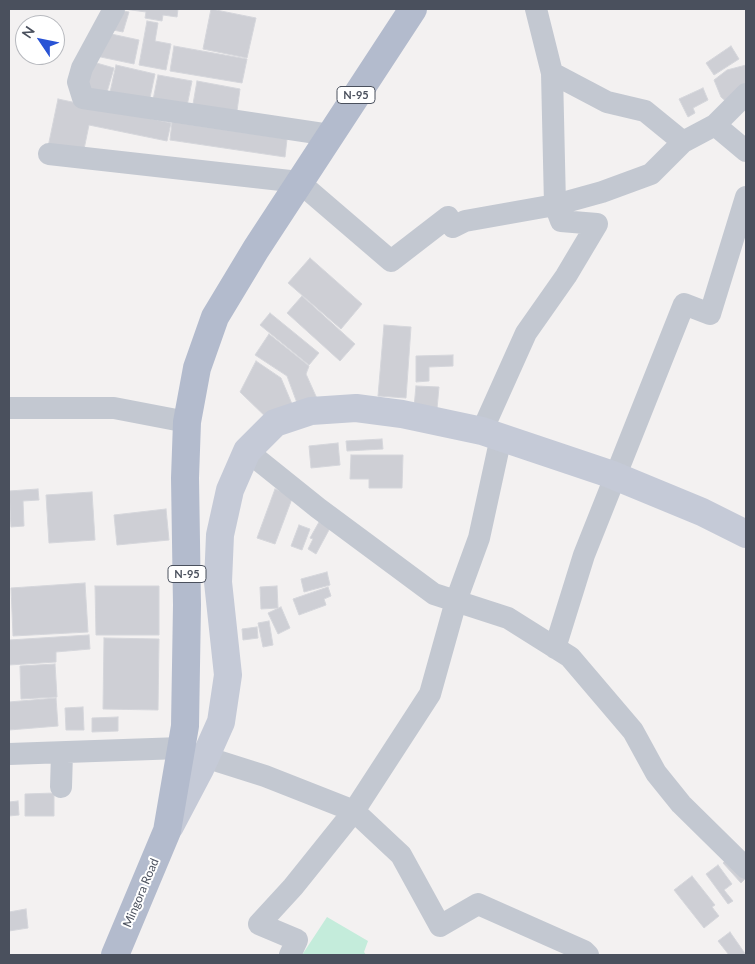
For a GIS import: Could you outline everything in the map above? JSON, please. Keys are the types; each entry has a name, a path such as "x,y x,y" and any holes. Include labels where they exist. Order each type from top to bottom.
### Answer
{"main road":[{"name":"N-95","path":"193,753 185,726 188,605 185,478 187,422 197,368 215,317 299,182 413,9"},
{"path":"193,753 221,722 228,675 218,582 220,535 230,490 247,451 275,423 311,411 356,408 402,414 492,434 617,476 702,512 746,534"},
{"name":"Mingora Road","path":"115,955 167,831 193,753"}],"street":[{"path":"114,9 82,68 78,82 83,98 330,135"},
{"path":"290,955 297,940 258,924 293,887 354,811 430,694 456,601 478,538 492,434 526,333 566,276 597,224 561,221 555,205 552,73 536,9"},
{"path":"552,73 607,102 646,111 682,142"},
{"path":"49,154 299,182 391,261 448,217 452,227 465,221 555,205 602,192 651,174 682,142 715,125 746,94"},
{"path":"715,125 746,151"},
{"path":"555,648 584,555 684,304 710,314 746,197"},
{"path":"9,408 114,408 187,422"},
{"path":"247,451 318,508 434,594 508,618 570,657 633,731 656,773 681,804 746,868"},
{"path":"62,753 62,787"},
{"path":"9,754 193,753 266,776 354,811 401,855 440,926 478,904 584,951 588,955"}],"green space":[{"path":"327,917 368,941 364,952 366,955 302,955"}],"building":[{"path":"124,9 178,9 177,17 163,15 162,21 145,18 146,12"},
{"path":"211,9 256,18 247,58 203,49"},
{"path":"118,10 129,12 123,32 113,30"},
{"path":"147,21 158,23 155,41 171,44 166,70 139,65"},
{"path":"102,32 139,40 134,64 96,56"},
{"path":"174,46 247,59 242,83 170,71"},
{"path":"731,46 739,59 714,75 706,63"},
{"path":"93,62 114,68 105,99 85,94"},
{"path":"116,65 155,74 148,107 109,97"},
{"path":"746,65 746,89 731,106 721,97 714,80 727,70"},
{"path":"158,75 192,81 186,111 152,105"},
{"path":"197,81 240,89 236,118 192,110"},
{"path":"703,88 708,100 693,108 695,113 688,117 679,99"},
{"path":"58,99 171,123 167,141 89,125 83,154 48,147"},
{"path":"172,122 287,139 285,157 170,140"},
{"path":"310,258 362,304 341,329 288,283"},
{"path":"302,296 355,344 340,361 287,313"},
{"path":"270,313 319,353 309,365 260,325"},
{"path":"384,325 411,327 406,398 378,396"},
{"path":"269,334 309,366 306,374 319,403 300,411 287,376 255,355"},
{"path":"453,355 453,366 429,367 429,381 416,382 416,356"},
{"path":"256,361 281,378 295,411 271,422 240,392"},
{"path":"416,386 439,387 437,409 414,407"},
{"path":"382,439 383,449 347,451 346,441"},
{"path":"338,443 340,465 311,468 309,446"},
{"path":"351,455 403,455 402,488 369,488 369,479 350,479"},
{"path":"38,489 39,500 23,501 24,526 11,527 9,491"},
{"path":"275,489 293,496 275,544 257,538"},
{"path":"92,492 95,540 49,543 46,495"},
{"path":"166,509 169,540 117,545 114,515"},
{"path":"319,522 330,528 316,554 308,549 313,539 310,538"},
{"path":"299,525 310,529 302,550 291,546"},
{"path":"327,572 330,585 304,592 301,579"},
{"path":"85,583 88,632 13,636 11,588"},
{"path":"95,586 159,586 159,635 96,635"},
{"path":"277,586 278,608 261,609 260,587"},
{"path":"328,587 331,596 324,599 326,605 299,615 293,599"},
{"path":"281,607 290,628 278,634 268,613"},
{"path":"269,621 273,645 263,647 258,623"},
{"path":"257,627 258,638 243,640 242,629"},
{"path":"89,635 90,649 56,652 56,662 9,665 9,640"},
{"path":"104,638 159,639 158,710 103,709"},
{"path":"55,664 57,697 21,699 20,666"},
{"path":"56,698 58,726 9,730 9,702"},
{"path":"83,707 84,730 66,730 65,708"},
{"path":"118,717 118,731 92,732 92,718"},
{"path":"54,793 54,816 25,816 25,794"},
{"path":"18,801 19,815 9,816 9,802"},
{"path":"731,855 746,878 741,883 723,863"},
{"path":"718,865 732,884 724,890 733,901 728,904 706,874"},
{"path":"692,876 715,905 712,907 719,916 704,928 674,890"},
{"path":"26,909 28,928 9,931 9,912"},
{"path":"730,932 746,955 729,955 718,941"}]}
